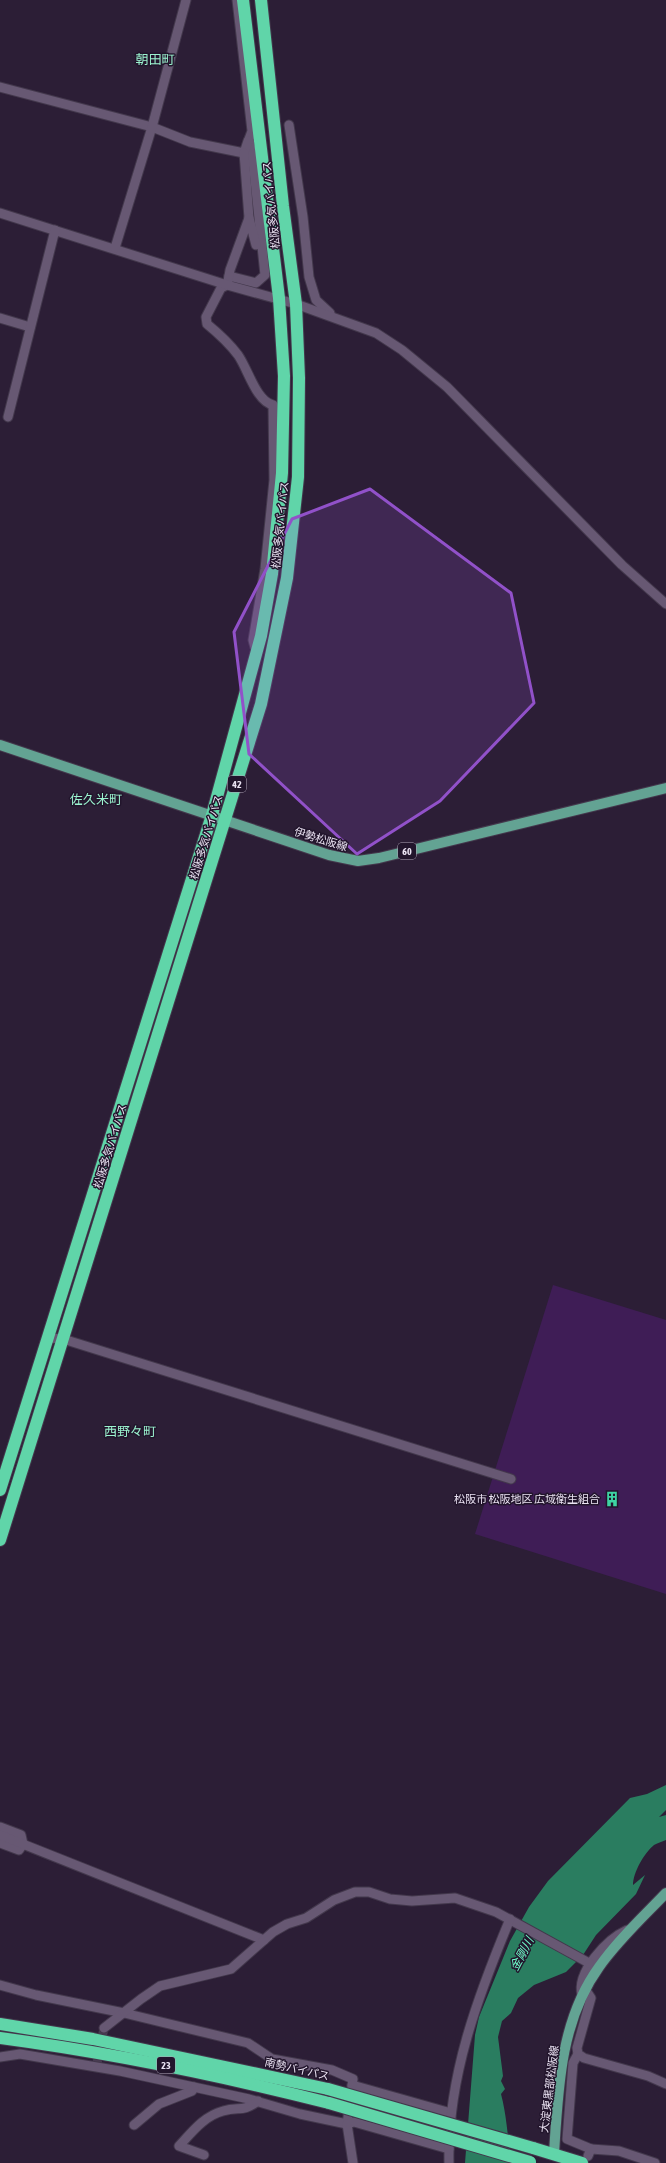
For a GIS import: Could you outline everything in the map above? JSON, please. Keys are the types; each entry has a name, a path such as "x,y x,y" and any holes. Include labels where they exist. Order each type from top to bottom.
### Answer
{"highway":[{"name":"松阪多気バイパス","path":"0,1490 49,1338 212,815 256,654 272,574 282,473 284,376 279,298 243,0"},
{"name":"松阪多気バイパス","path":"0,1540 261,704 287,578 298,477 299,378 296,304 283,206 261,0"},
{"name":"南勢バイパス","path":"0,2024 93,2039 328,2089 533,2148 553,2158 584,2157"},
{"name":"23","path":"0,2038 91,2050 243,2081 329,2103 532,2162"}],"main road":[{"name":"伊勢松阪線","path":"0,745 212,815 329,856 350,860 366,860 666,788"},
{"name":"大淀東黒部松阪線","path":"553,2158 557,2104 563,2056 584,1992 598,1967 632,1928 666,1893"}],"street":[{"path":"115,248 152,128 186,0"},
{"path":"237,0 252,131 244,153 249,218 254,234 260,280"},
{"path":"0,87 152,128 190,142 244,153"},
{"path":"289,124 303,217 310,277 316,300 338,318"},
{"path":"229,276 256,283 265,275 253,161 249,139"},
{"path":"0,212 227,285 279,298 338,318 376,333 402,350 447,387 622,565 666,604"},
{"path":"227,285 230,270 249,218"},
{"path":"8,417 55,230"},
{"path":"227,285 221,288 206,318 207,324 224,338 239,356 261,397 268,404 273,405 274,480 265,569 253,640 256,654"},
{"path":"0,318 30,328"},
{"path":"49,1338 63,1339 201,1379 511,1479"},
{"path":"0,1827 21,1835 22,1844 19,1850 0,1843"},
{"path":"0,1835 267,1937"},
{"path":"104,2028 141,1999 166,1984 208,1976 231,1969 248,1956 267,1937 287,1924 306,1918 334,1900 361,1892 406,1900 450,1897 496,1912 587,1962"},
{"path":"449,2163 451,2113 465,2045 476,2004 512,1920"},
{"path":"632,1928 622,1933 587,1962 580,1986 591,1998 577,2048 578,2054 573,2063 567,2139 584,2157 619,2151 655,2163"},
{"path":"0,1985 42,1997 124,2013 248,2043 272,2059 332,2070 353,2079 347,2124 353,2163"},
{"path":"0,2057 20,2054 97,2065 258,2101 300,2114 347,2124 354,2122 449,2149"},
{"path":"578,2054 584,2058 648,2076 666,2084"},
{"path":"352,2085 451,2113"},
{"path":"134,2125 160,2104 192,2091 194,2087"},
{"path":"204,2155 179,2146 206,2118 222,2111 248,2109 258,2101"}],"highlighted area":[{"path":"370,489 511,593 534,703 440,801 357,854 249,754 234,632 292,519"}],"shaded area":[{"path":"553,1285 666,1320 666,1594 475,1534"}],"water":[{"name":"金剛川","path":"666,1785 666,1810 659,1817 666,1815 666,1840 654,1845 646,1853 633,1880 633,1885 645,1875 636,1894 596,1935 583,1955 566,1972 534,1985 518,1998 511,2013 502,2021 498,2037 503,2076 501,2081 505,2089 501,2094 506,2120 511,2163 465,2163 475,2035 479,2017 510,1941 529,1907 548,1881 630,1798 647,1794"}],"tunnel":[{"path":"97,2063 104,2028"}],"place":[{"name":"松阪市 松阪地区 広域衛生組合","path":"612,1499"}],"district":[{"name":"朝田町","path":"155,59"},
{"name":"佐久米町","path":"96,799"},
{"name":"西野々町","path":"130,1431"}]}
